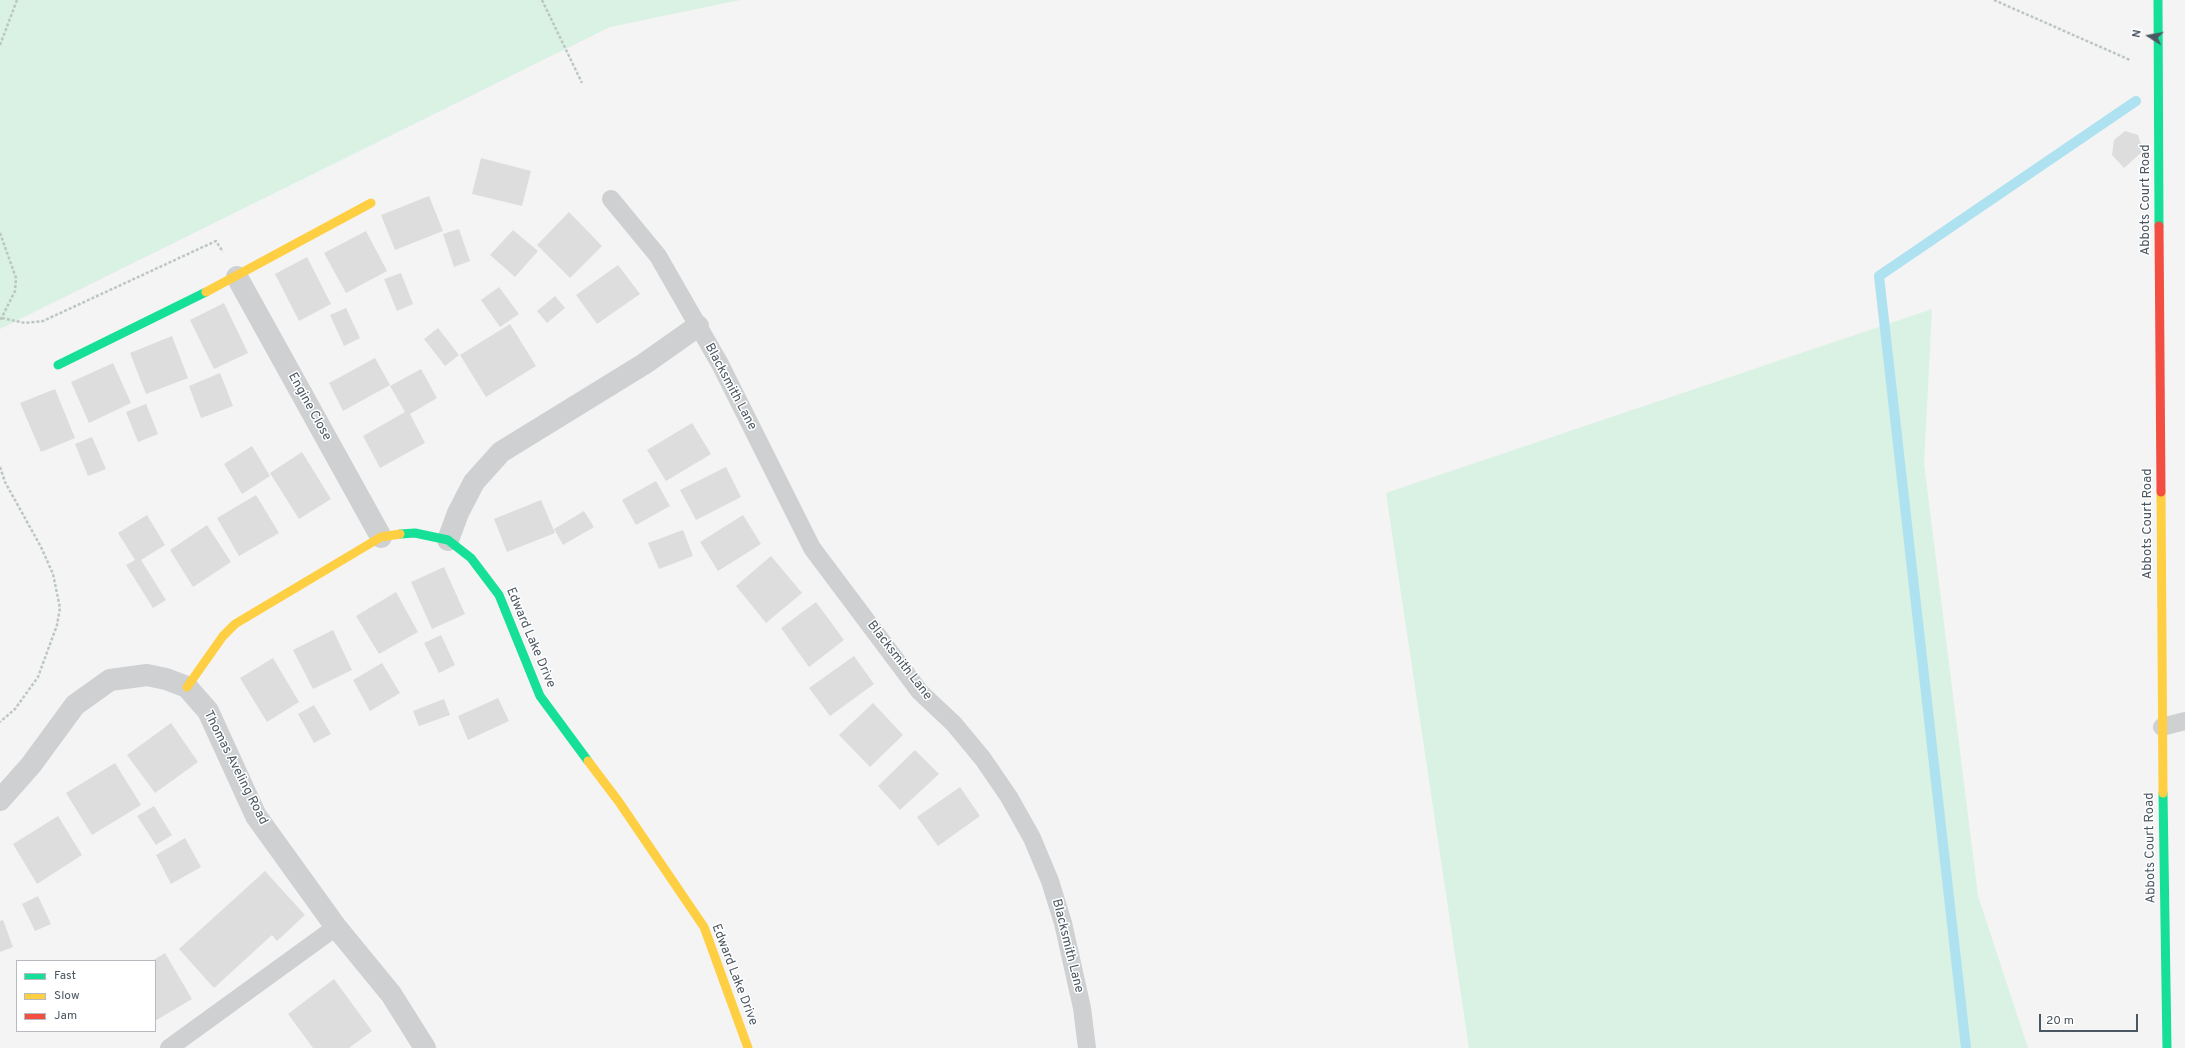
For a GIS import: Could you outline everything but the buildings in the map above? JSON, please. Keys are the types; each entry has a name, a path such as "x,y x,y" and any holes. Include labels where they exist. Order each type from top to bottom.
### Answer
{"street":[{"name":"Abbots Court Road","path":"2158,0 2162,727 2167,1048"},
{"path":"58,364 237,277 371,203"},
{"name":"Engine Close","path":"237,277 380,537"},
{"name":"Blacksmith Lane","path":"448,540 458,513 474,482 501,452 644,364 698,326"},
{"name":"Edward Lake Drive","path":"187,687 223,636 235,624 380,537 392,534 415,533 448,540 471,558 499,595 540,696 619,802 704,928 748,1048"},
{"name":"Thomas Aveling Road","path":"0,800 31,765 75,705 110,680 147,675 166,679 187,687 208,711 256,816 336,927 391,994 425,1048"}],"lane":[{"name":"Blacksmith Lane","path":"611,199 658,256 720,364 812,548 920,692 954,724 983,759 1009,797 1032,838 1050,881 1063,923 1082,1008 1087,1048"},
{"path":"2162,727 2185,720"},
{"path":"169,1048 336,927"}],"path":[{"path":"0,45 17,0"},
{"path":"542,0 582,83"},
{"path":"1994,0 2158,73"},
{"path":"0,233 16,278 15,291 1,320 25,323 43,321 216,241 237,277"},
{"path":"0,467 5,482 41,547 53,574 60,608 58,625 38,677 15,709 0,722"}],"green space":[{"path":"0,0 740,0 610,27 0,329"},
{"path":"1932,309 1924,464 1978,896 2028,1048 1469,1048 1386,493"}],"waterway":[{"path":"1966,1048 1879,276 2136,101"}],"traffic: fast":[{"path":"2158,0 2159,226"},
{"path":"58,365 206,292"},
{"path":"400,534 415,533 448,540 471,558 499,595 540,696 588,761"},
{"path":"2163,793 2167,1048"}],"traffic: slow":[{"path":"206,292 371,203"},
{"path":"2161,492 2163,793"},
{"path":"187,687 223,636 235,624 381,537 400,534"},
{"path":"588,761 619,802 704,927 748,1048"}],"traffic: jam":[{"path":"2159,226 2161,492"}]}
